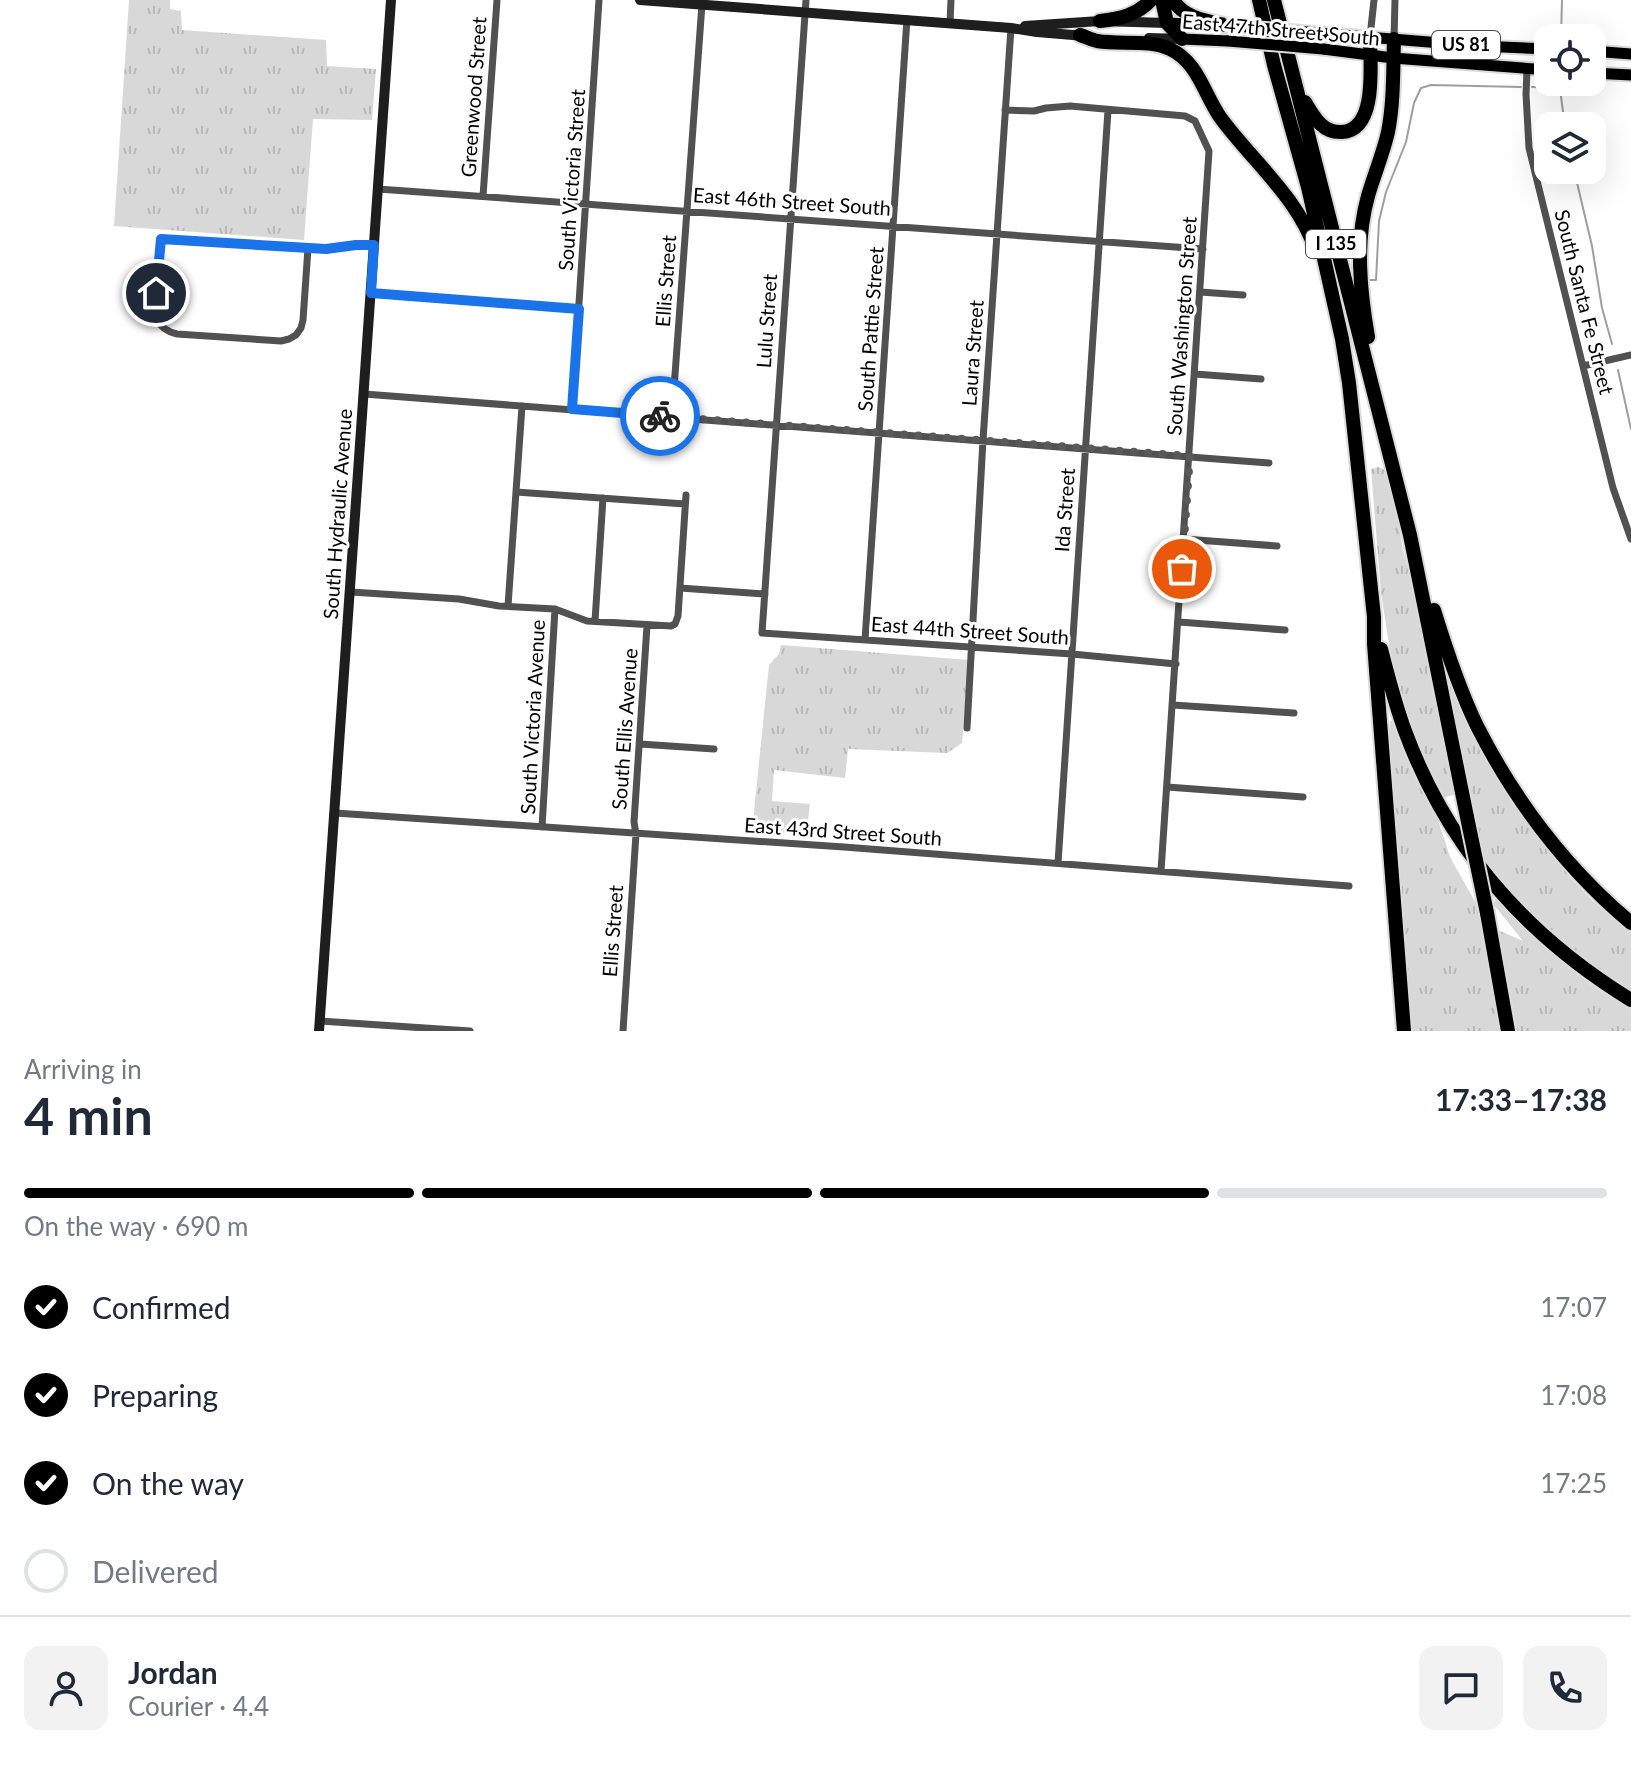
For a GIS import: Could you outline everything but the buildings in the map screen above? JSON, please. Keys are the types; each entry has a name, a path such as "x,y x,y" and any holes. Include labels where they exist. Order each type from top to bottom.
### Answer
{"highway":[{"path":"1100,21 1116,20 1136,12 1151,0"},
{"path":"1162,0 1167,23 1182,39"},
{"name":"US 81","path":"1173,0 1176,6 1191,16 1225,25"},
{"name":"I 135","path":"1274,0 1410,535 1508,1031"},
{"name":"I 135","path":"1259,4 1308,187 1349,383 1374,617 1404,1031"},
{"path":"1080,35 1096,41 1160,45 1183,57 1200,80 1218,114 1287,196 1313,242 1334,302"},
{"path":"1296,84 1316,120 1324,128 1336,132 1355,127 1364,119 1369,89 1370,37"},
{"path":"1394,39 1388,130 1367,198 1361,232 1360,266 1366,323 1394,471"},
{"path":"1410,535 1445,645 1477,725 1518,797 1564,859 1631,923"},
{"path":"1374,617 1404,730 1445,818 1495,888 1539,932 1569,958 1631,1000"}],"main road":[{"name":"East 47th Street South","path":"1167,23 1534,48"},
{"name":"East 47th Street South","path":"1182,39 1534,69"},
{"path":"1606,52 1631,54"},
{"path":"1606,74 1631,75"}],"street":[{"name":"South Hydraulic Avenue","path":"320,1026 391,0"},
{"name":"Greenwood Street","path":"483,196 497,0"},
{"name":"South Victoria Street","path":"572,409 599,0"},
{"name":"East 47th Street South","path":"640,0 805,6 1037,32 1182,39"},
{"path":"950,23 951,0"},
{"path":"1370,37 1374,0"},
{"path":"1394,39 1395,0"},
{"name":"Ellis Street","path":"672,416 702,4"},
{"name":"Lulu Street","path":"762,633 805,6"},
{"name":"South Pattie Street","path":"865,640 907,19"},
{"name":"East 47th Street South","path":"1011,28 1100,21 1167,23"},
{"name":"Laura Street","path":"967,728 970,638 1011,28"},
{"name":"South Santa Fe Street","path":"1534,77 1526,94 1529,148 1613,488 1631,539"},
{"name":"South Washington Street","path":"1005,110 1034,111 1070,106 1185,116 1195,121 1208,146 1161,871"},
{"name":"Ida Street","path":"1058,863 1108,110"},
{"name":"East 46th Street South","path":"378,189 1203,249"},
{"path":"308,248 303,320 296,335 286,340 177,334 164,328 157,318 161,239 326,249 374,245"},
{"path":"1200,292 1243,295"},
{"path":"371,293 579,309"},
{"path":"1583,366 1631,355"},
{"path":"1195,374 1261,379"},
{"path":"364,394 1269,463"},
{"path":"508,606 522,406"},
{"path":"516,492 685,504"},
{"path":"351,592 555,609 595,621 671,626 678,616 686,495"},
{"path":"595,621 603,498"},
{"path":"1184,539 1277,546"},
{"path":"680,588 765,594"},
{"name":"South Victoria Avenue","path":"542,827 555,609"},
{"path":"1179,622 1285,630"},
{"name":"South Ellis Avenue","path":"636,834 634,822 647,626"},
{"name":"East 44th Street South","path":"762,633 1176,664"},
{"path":"1173,705 1294,713"},
{"path":"640,744 714,749"},
{"path":"1167,787 1303,797"},
{"name":"East 43rd Street South","path":"335,813 844,847 1349,886"},
{"name":"Ellis Street","path":"623,1031 636,834"},
{"path":"320,1026 470,1031"}],"green space":[{"path":"129,0 170,0 170,9 181,11 182,30 326,40 327,66 376,69 372,120 313,119 304,240 114,226"},
{"path":"1378,467 1385,470 1420,612 1457,794 1442,798 1415,735 1393,669 1381,593 1371,469"},
{"path":"781,645 969,660 962,743 947,753 848,749 845,778 774,770 772,801 810,804 806,835 752,831 769,665 779,654"},
{"path":"1446,670 1474,733 1527,822 1569,876 1593,901 1631,932 1631,992 1569,950 1529,914 1483,865"},
{"path":"1390,721 1438,820 1450,857 1478,907 1503,1031 1412,1031"},
{"path":"1495,898 1558,959 1593,986 1631,1009 1631,1031 1517,1031 1498,930 1523,941 1494,905"}],"waterway":[{"path":"1561,24 1562,0"},
{"path":"1370,280 1376,280 1379,221 1386,192 1406,142 1414,103 1421,88 1431,85 1521,87"},
{"path":"1561,96 1563,112"},
{"path":"1577,184 1612,344"},
{"path":"1618,370 1631,429"}],"way so far":[{"path":"660,416 1190,456 1182,569"}],"route":[{"path":"156,293 161,239 326,249 374,245 371,293 579,309 572,409 660,416"}]}
